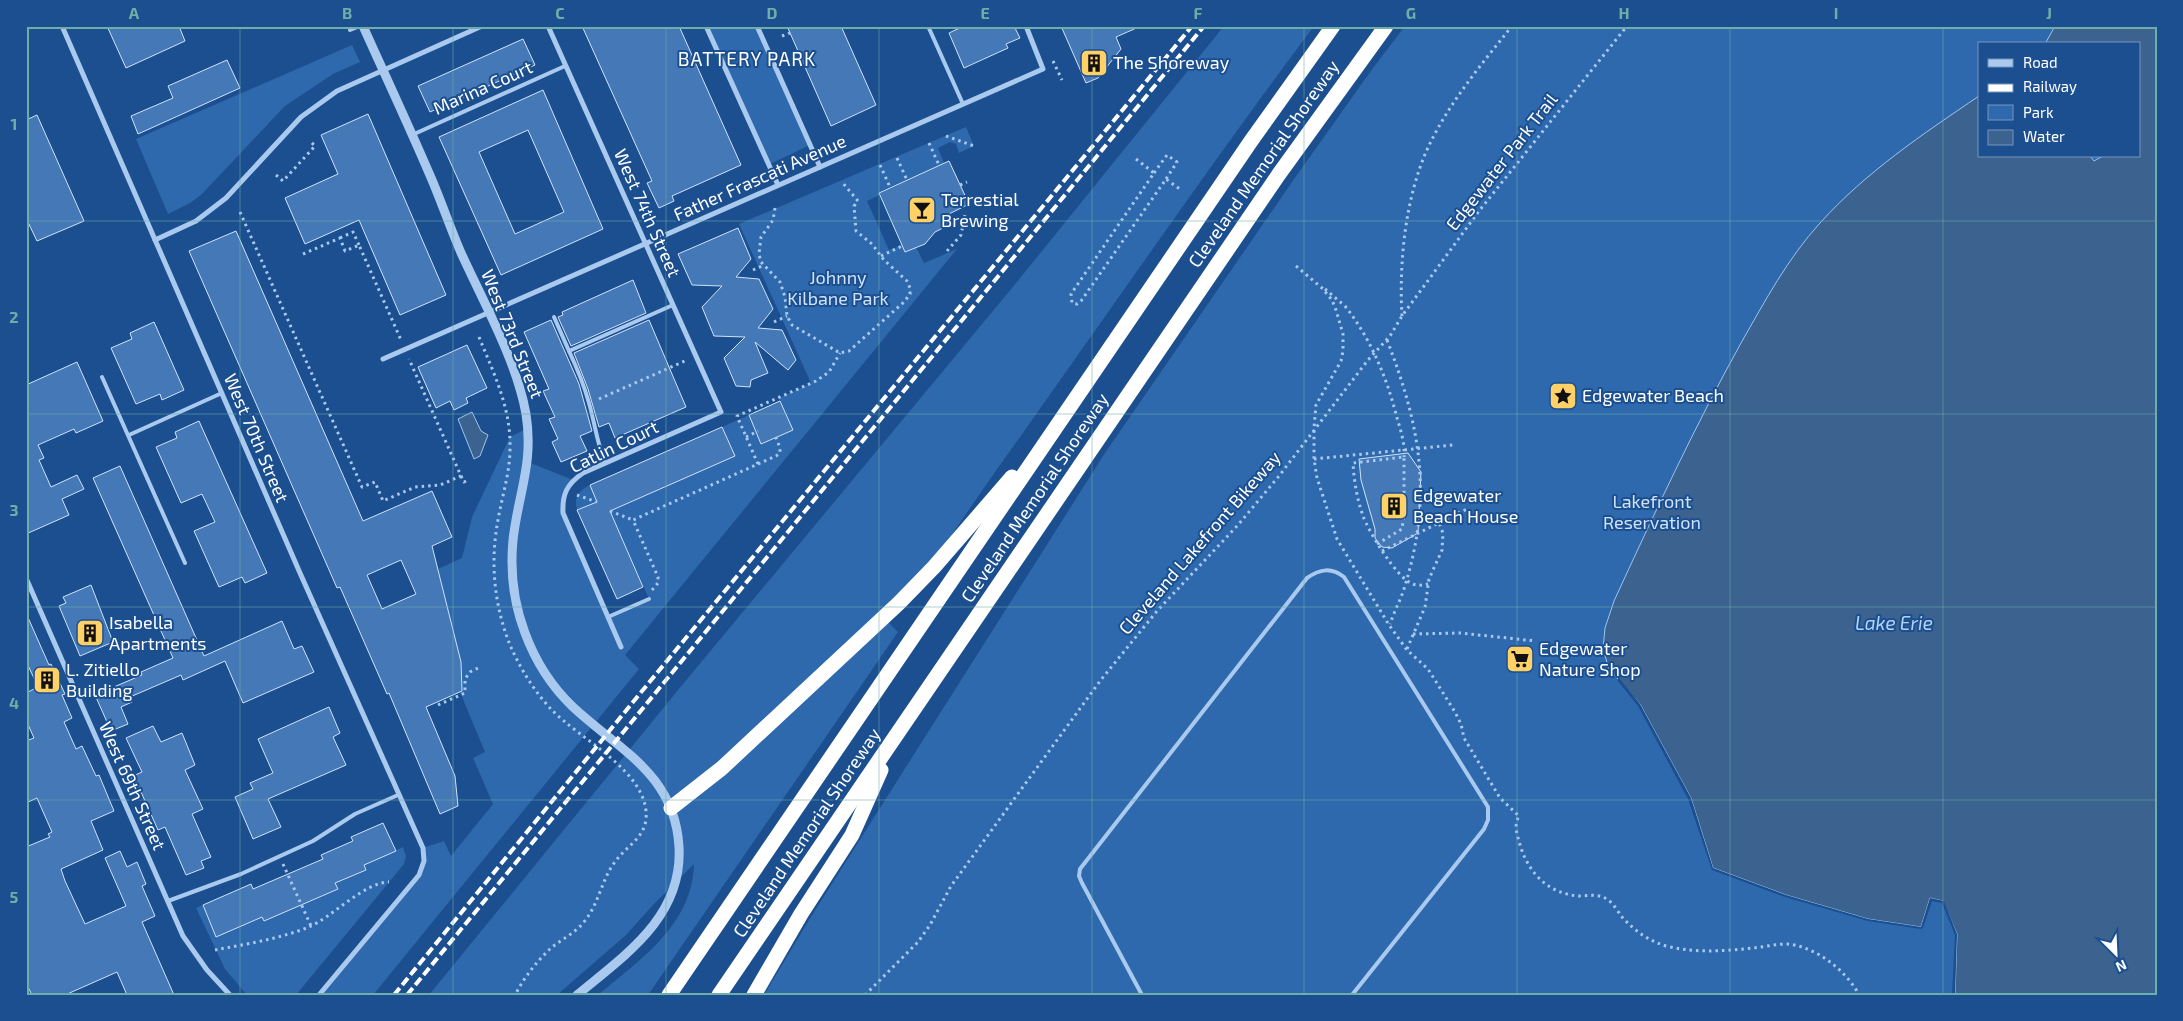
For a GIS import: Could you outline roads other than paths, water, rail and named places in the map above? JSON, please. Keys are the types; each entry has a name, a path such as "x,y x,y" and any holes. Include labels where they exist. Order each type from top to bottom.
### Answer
{"highway":[{"name":"Cleveland Memorial Shoreway","path":"669,995 1256,134 1333,26"},
{"name":"Cleveland Memorial Shoreway","path":"719,995 1279,174 1386,26"},
{"path":"671,808 722,768 900,603 934,567 1059,422"},
{"path":"754,995 801,914 852,835 894,739"}],"street":[{"name":"West 70th Street","path":"62,26 423,848 424,861 419,874 319,995"},
{"name":"West 73rd Street","path":"362,26 412,135 517,380 528,428 528,462 513,540 512,561 515,598 524,630 536,658 560,693 583,716 625,748 659,785 671,808 679,838 680,861 674,888 664,911 652,929 635,947 577,995"},
{"path":"155,240 196,221 226,198 315,104 337,91 482,26"},
{"name":"West 74th Street","path":"548,26 721,412"},
{"path":"706,26 778,186"},
{"path":"757,26 820,167"},
{"name":"Father Frascati Avenue","path":"383,359 1043,69 1026,26"},
{"name":"Catlin Court","path":"621,646 563,513 562,500 566,488 573,480 605,464 721,412"},
{"name":"West 69th Street","path":"26,578 183,936 207,970 230,995"}],"lane":[{"path":"350,30 362,26"},
{"path":"928,26 963,104"},
{"name":"Marina Court","path":"412,135 565,66"},
{"path":"569,351 673,305"},
{"path":"554,317 589,403 597,443 605,464"},
{"path":"102,377 185,564"},
{"path":"129,436 222,393"},
{"path":"1142,995 1079,876 1080,869 1307,578 1325,569 1336,571 1344,577 1488,807 1488,820 1484,829 1352,995"},
{"path":"608,617 649,599"},
{"path":"168,901 241,874 313,841 355,814 398,794"}],"water":[{"name":"Lake Erie","path":"2055,26 2157,26 2157,995 1955,995 1957,934 1943,901 1930,898 1921,927 1868,919 1786,895 1713,868 1691,798 1640,704 1609,669 1603,649 1605,628 1614,601 1691,438 1724,374 1778,280 1808,236 1856,187 1916,139 1978,97 1978,158 2092,158 2094,161 2099,158 2140,158 2140,42 2046,42"},
{"path":"472,412 481,431 488,435 480,456 474,459 458,419"}],"railway":[{"path":"394,995 633,702 1192,26"},
{"path":"407,995 1204,26"}],"place":[{"name":"The Shoreway","path":"1094,63"},
{"name":"Terrestial Brewing","path":"922,210"},
{"name":"Edgewater Beach","path":"1563,396"},
{"name":"Edgewater Beach House","path":"1394,506"},
{"name":"Isabella Apartments","path":"90,633"},
{"name":"Edgewater Nature Shop","path":"1520,659"},
{"name":"L. Zitiello Building","path":"47,680"}],"district":[{"name":"BATTERY PARK","path":"747,59"}],"park label":[{"name":"Johnny Kilbane Park","path":"838,288"},
{"name":"Lakefront Reservation","path":"1652,512"}]}
